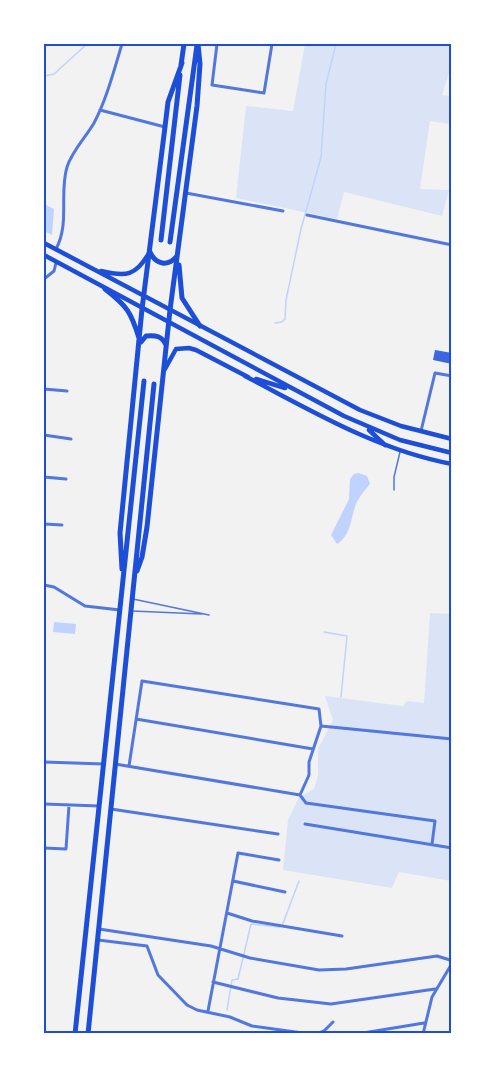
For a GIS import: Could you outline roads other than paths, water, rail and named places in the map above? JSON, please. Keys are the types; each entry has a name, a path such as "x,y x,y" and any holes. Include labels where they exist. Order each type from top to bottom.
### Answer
{"main road":[{"path":"161,240 184,44"},
{"path":"134,581 142,557 147,527 170,310 199,74 197,44"},
{"path":"170,242 197,44"},
{"path":"123,579 120,532 142,309 168,102 182,63"},
{"path":"44,243 360,410 421,432 452,439"},
{"path":"149,251 157,262 164,264 172,261 178,254"},
{"path":"96,270 122,275 133,272 140,266 149,251"},
{"path":"178,254 183,298 200,326"},
{"path":"44,255 169,324 366,426 400,440 452,453"},
{"path":"105,289 122,302 134,318 140,343"},
{"path":"140,343 146,336 156,335 164,340 167,349"},
{"path":"165,369 176,349 189,348 356,433 400,451 452,465"},
{"path":"245,376 296,391"},
{"path":"75,1034 144,381"},
{"path":"88,1034 154,384"},
{"path":"366,426 387,446"}],"street":[{"path":"56,249 62,239 63,191 67,165 100,110 122,44"},
{"path":"217,44 212,85 264,93 272,44"},
{"path":"100,110 165,127"},
{"path":"186,193 283,211"},
{"path":"307,215 452,245"},
{"path":"44,279 54,271 56,261"},
{"path":"421,432 435,374 452,376"},
{"path":"44,389 67,391"},
{"path":"44,435 71,439"},
{"path":"44,477 66,479"},
{"path":"44,524 62,525"},
{"path":"44,585 54,586 85,606 120,610"},
{"path":"129,766 142,681 319,709 321,726 309,762 309,775 300,795"},
{"path":"136,719 313,749"},
{"path":"321,726 452,739"},
{"path":"44,762 104,764"},
{"path":"115,764 300,795 306,803 435,821 432,844"},
{"path":"44,804 99,806"},
{"path":"44,848 66,849 69,805"},
{"path":"111,809 278,834"},
{"path":"305,824 452,848"},
{"path":"208,1011 238,853 279,860"},
{"path":"233,881 285,892"},
{"path":"226,913 252,921 342,936"},
{"path":"99,928 219,948 246,956 324,970 443,957 450,960 451,965 435,989 424,1023 423,1034"},
{"path":"98,940 147,946 158,975 187,1005 197,1010 208,1011 252,1026 310,1034"},
{"path":"213,981 278,998 332,1004 435,989"},
{"path":"317,1034 333,1022"},
{"path":"357,1034 424,1023"}],"lane":[{"path":"394,490 394,477 400,451"},
{"path":"131,611 209,615 132,599"}],"water":[{"path":"44,204 54,209 52,235 44,231"},
{"path":"354,474 367,476 370,484 355,505 346,535 337,544 331,535 349,499 350,479"},
{"path":"54,622 76,624 75,634 53,632"}],"waterway":[{"path":"44,76 54,74 87,44"},
{"path":"275,323 285,319 286,300 301,229 321,157 326,84 336,44"},
{"path":"324,632 347,636 341,697"},
{"path":"227,1010 232,980 238,979 251,924 282,926 299,881"}]}
